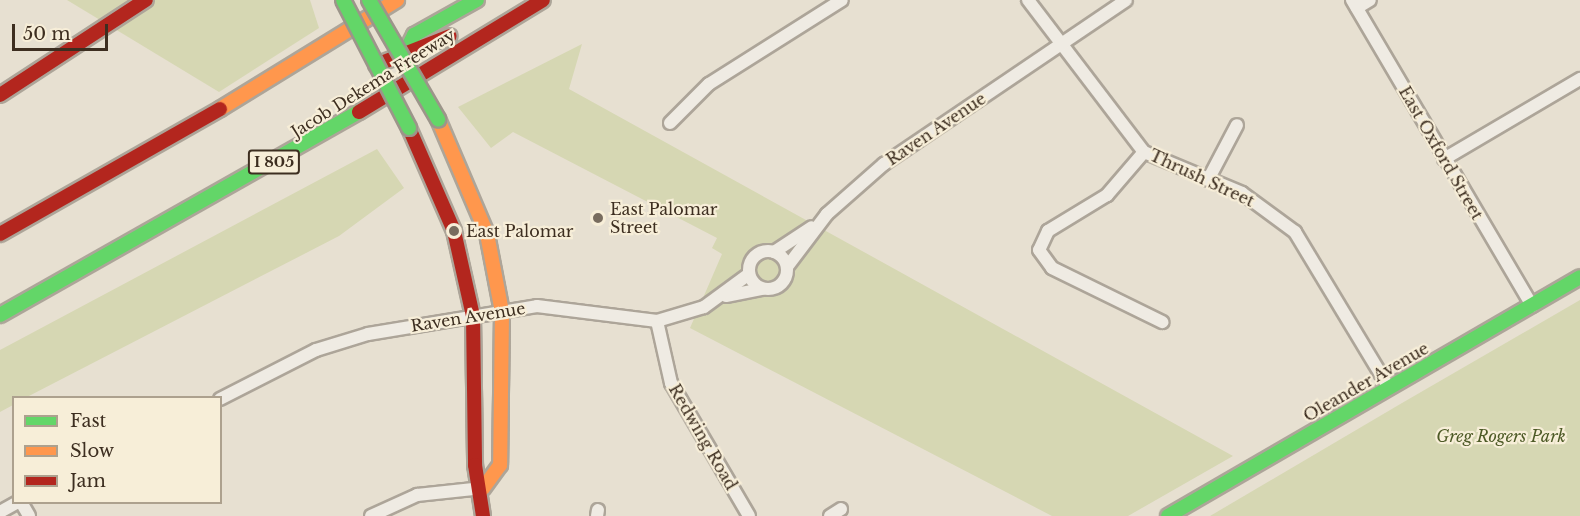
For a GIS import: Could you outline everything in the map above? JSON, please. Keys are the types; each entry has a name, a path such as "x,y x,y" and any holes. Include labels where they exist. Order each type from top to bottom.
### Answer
{"main road":[{"path":"0,96 146,0"},
{"path":"343,0 409,128 454,231 473,316 476,465 483,488 483,516"},
{"path":"369,0 403,51 438,119 487,234 502,312 500,465 483,488"},
{"path":"0,234 155,149 397,0"},
{"path":"403,51 414,35 477,0"},
{"path":"484,17 514,0"},
{"name":"Jacob Dekema Freeway","path":"0,315 301,147 543,0"},
{"path":"376,65 403,51 424,51 464,28"},
{"name":"Oleander Avenue","path":"1168,516 1580,277"}],"street":[{"path":"670,123 709,84 842,0"},
{"name":"Thrush Street","path":"1028,0 1059,45 1144,152 1208,180 1280,217 1307,246 1389,388"},
{"name":"Raven Avenue","path":"774,252 820,221 884,164 1126,0"},
{"path":"1354,4 1370,0"},
{"name":"East Oxford Street","path":"1354,4 1532,306"},
{"path":"1444,159 1580,79"},
{"path":"1208,180 1237,125"},
{"path":"1144,152 1107,195 1048,231 1039,250 1052,268 1162,322"},
{"name":"Raven Avenue","path":"787,267 820,221"},
{"path":"774,252 787,267 781,285 762,289 749,274 753,258 774,252"},
{"name":"Raven Avenue","path":"725,296 749,274"},
{"name":"Raven Avenue","path":"222,398 316,350 368,334 545,306 657,321 725,296 762,289"},
{"name":"Redwing Road","path":"657,321 671,383 749,516"},
{"path":"371,516 417,495 483,488"},
{"path":"0,512 15,504"}],"green space":[{"path":"67,0 310,0 319,28 219,92"},
{"path":"582,44 569,89 1233,456 1128,516 1052,516 690,328 722,254 712,248 717,238 513,132 491,148 458,107"},
{"path":"377,149 404,188 339,236 29,396 12,396 12,406 0,412 0,350"},
{"name":"Greg Rogers Park","path":"1580,300 1580,516 1210,516 1402,403"}],"traffic: fast":[{"path":"343,0 409,128"},
{"path":"369,0 438,119"},
{"path":"407,49 414,35 477,0"},
{"path":"0,315 359,112"},
{"path":"1168,516 1580,277"}],"traffic: slow":[{"path":"220,109 397,0"},
{"path":"438,119 487,234 502,312 500,465 483,488"}],"traffic: jam":[{"path":"0,95 146,0"},
{"path":"359,112 543,0"},
{"path":"376,65 450,36"},
{"path":"0,234 220,109"},
{"path":"409,128 454,231 473,316 475,465 483,516"}],"place":[{"name":"East Palomar Street","path":"598,218"},
{"name":"East Palomar","path":"454,231"}]}
